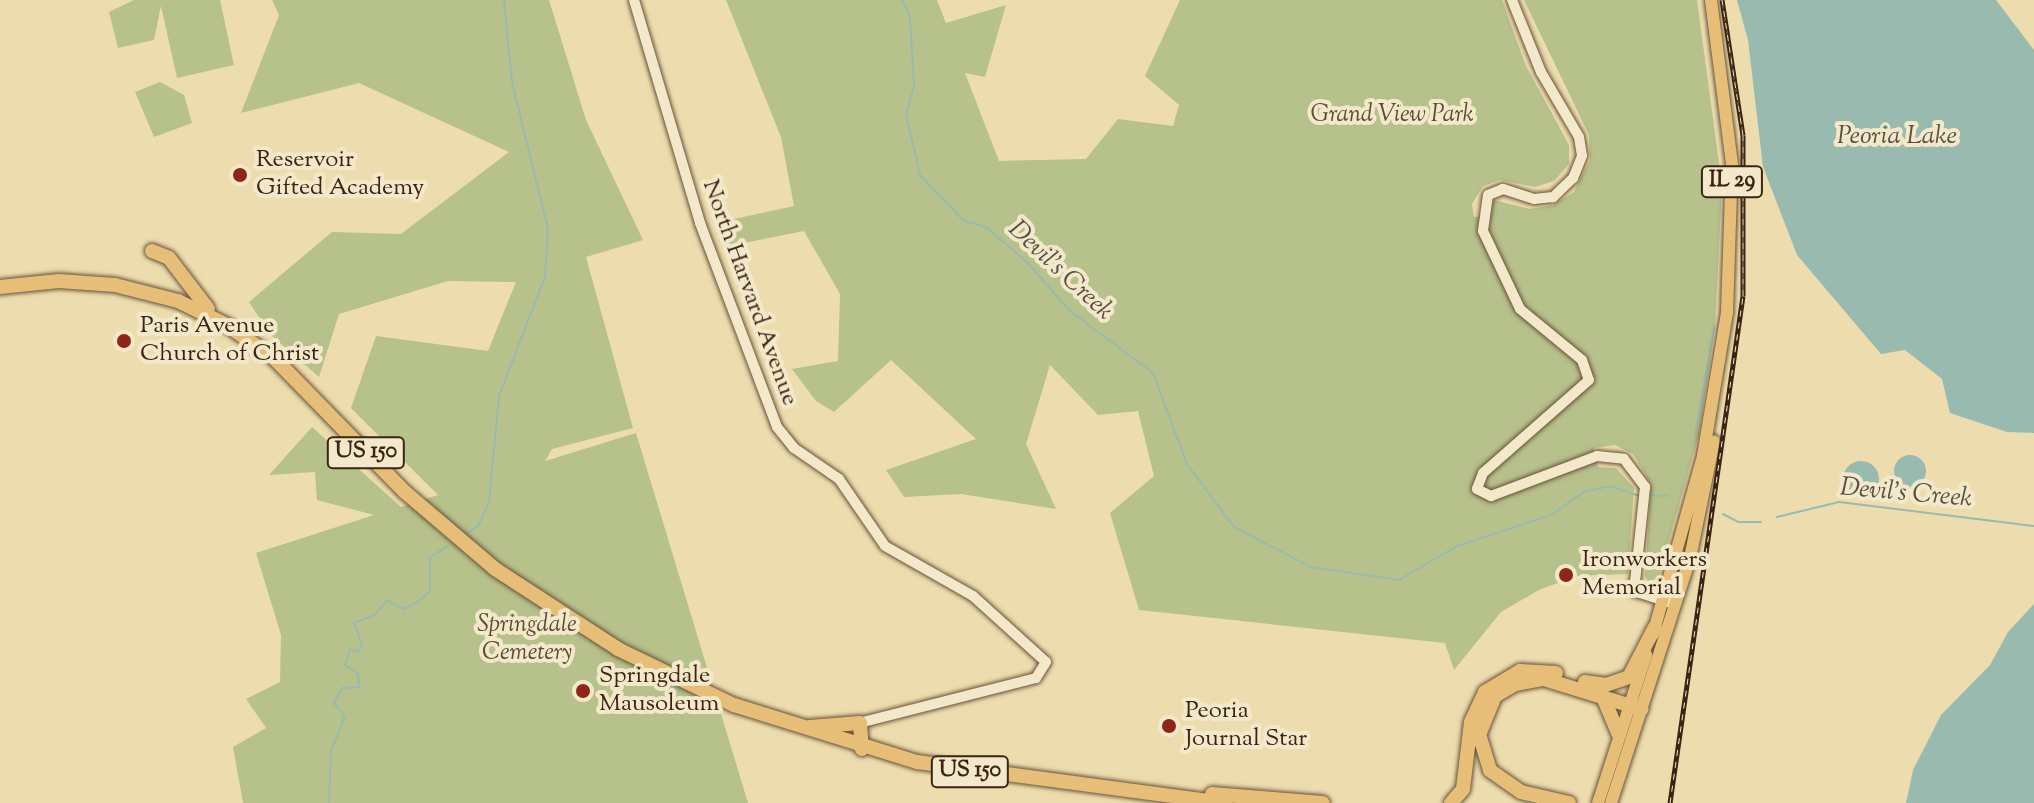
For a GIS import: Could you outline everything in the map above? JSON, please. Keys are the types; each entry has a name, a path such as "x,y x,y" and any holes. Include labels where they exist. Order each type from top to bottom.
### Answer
{"highway":[{"path":"152,251 169,258 187,288 227,325"},
{"name":"US 150","path":"4,287 70,281 125,286 178,301 227,325 275,359 405,492 495,569 634,657 760,716 862,749 982,774 1163,793 1323,803"},
{"path":"1451,803 1463,791 1471,718 1488,688 1531,669 1606,685 1631,676 1655,627"},
{"path":"1569,803 1526,794 1495,775 1480,747 1483,715 1495,696 1527,680 1636,703"},
{"path":"1585,682 1636,703"},
{"path":"1603,697 1619,735"},
{"path":"760,716 826,729 866,726 862,749"},
{"name":"US 150","path":"1163,793 1225,803"}],"main road":[{"name":"IL 29","path":"1598,803 1619,735 1636,703 1670,603 1721,366 1732,164 1711,0"},
{"name":"IL 29","path":"1611,803 1655,627 1670,603"}],"street":[{"name":"North Harvard Avenue","path":"634,0 698,217 777,427 794,448 839,479 885,546 973,596 1042,656 1046,669 1033,679 866,726"},
{"path":"1512,0 1541,72 1577,133 1582,156 1573,178 1553,197 1534,199 1505,189 1488,195 1483,231 1523,312 1582,360 1590,378 1582,392 1480,475 1476,487 1494,496 1610,454 1631,464 1645,487 1634,591 1670,603"}],"green space":[{"path":"134,0 220,0 234,65 177,78 161,6 154,40 118,48 109,12"},
{"name":"Springdale Cemetery","path":"272,0 549,0 586,120 643,240 586,257 633,428 552,449 545,461 636,433 748,803 243,803 233,747 266,728 246,699 280,682 281,635 256,553 374,515 317,500 315,472 269,475 312,427 401,507 438,495 351,408 376,336 488,351 516,282 448,281 339,314 319,377 271,335 249,302 332,232 401,234 509,152 359,83 241,113 279,15"},
{"name":"Grand View Park","path":"726,0 937,0 946,23 1006,5 985,77 965,73 999,161 1086,159 1118,119 1173,126 1179,105 1145,76 1180,0 1502,0 1526,66 1569,145 1569,164 1554,181 1535,187 1500,180 1483,186 1472,204 1474,217 1487,216 1494,200 1530,209 1553,205 1574,192 1590,160 1589,135 1524,0 1697,0 1722,185 1715,328 1699,434 1658,579 1650,585 1645,576 1651,484 1633,454 1615,445 1594,448 1598,467 1616,468 1634,488 1628,574 1576,576 1539,590 1501,612 1454,670 1445,643 1139,610 1110,513 1154,476 1138,411 1098,415 1050,365 1026,444 1056,509 961,494 904,497 886,470 976,439 891,360 834,412 816,401 792,369 838,361 840,294 804,231 728,246 720,222 794,206 781,137"},
{"path":"160,82 184,95 192,123 154,137 135,92"}],"water":[{"name":"Peoria Lake","path":"1737,0 1996,0 2034,50 2034,433 2007,432 1950,413 1942,379 1905,350 1881,354 1797,255 1763,167 1748,40"},
{"path":"1910,455 1922,459 1926,471 1922,483 1910,487 1898,483 1894,471 1898,459"},
{"path":"1861,461 1874,466 1879,479 1874,492 1861,497 1848,492 1843,479 1848,466"},
{"path":"2034,604 2034,803 1906,803 1913,770 1941,715 1990,665 2008,632"}],"waterway":[{"path":"467,533 478,526 489,502 499,396 545,277 548,229 512,82 504,0"},
{"name":"Devil's Creek","path":"902,0 910,17 914,85 906,114 920,175 964,221 986,227 1026,261 1070,311 1153,373 1187,464 1234,527 1311,567 1399,580 1457,546 1551,515 1584,492 1609,486 1639,496"},
{"path":"1703,189 1710,191"},
{"path":"1695,436 1714,328"},
{"name":"Devil's Creek","path":"1649,495 1668,496"},
{"name":"Devil's Creek","path":"1777,517 1839,502 2034,526"},
{"name":"Devil's Creek","path":"1723,514 1738,522 1761,522"},
{"path":"329,803 331,751 345,717 334,703 342,688 359,687 358,674 345,665 350,650 359,651 362,644 354,623 375,615 387,600 403,609 418,602 430,591 430,557 448,546"}],"railway":[{"path":"1670,803 1743,296 1743,135 1722,0"}],"place":[{"name":"Reservoir Gifted Academy","path":"240,175"},
{"name":"Paris Avenue Church of Christ","path":"124,341"},
{"name":"Ironworkers Memorial","path":"1566,575"},
{"name":"Springdale Mausoleum","path":"583,691"},
{"name":"Peoria Journal Star","path":"1169,726"}]}
